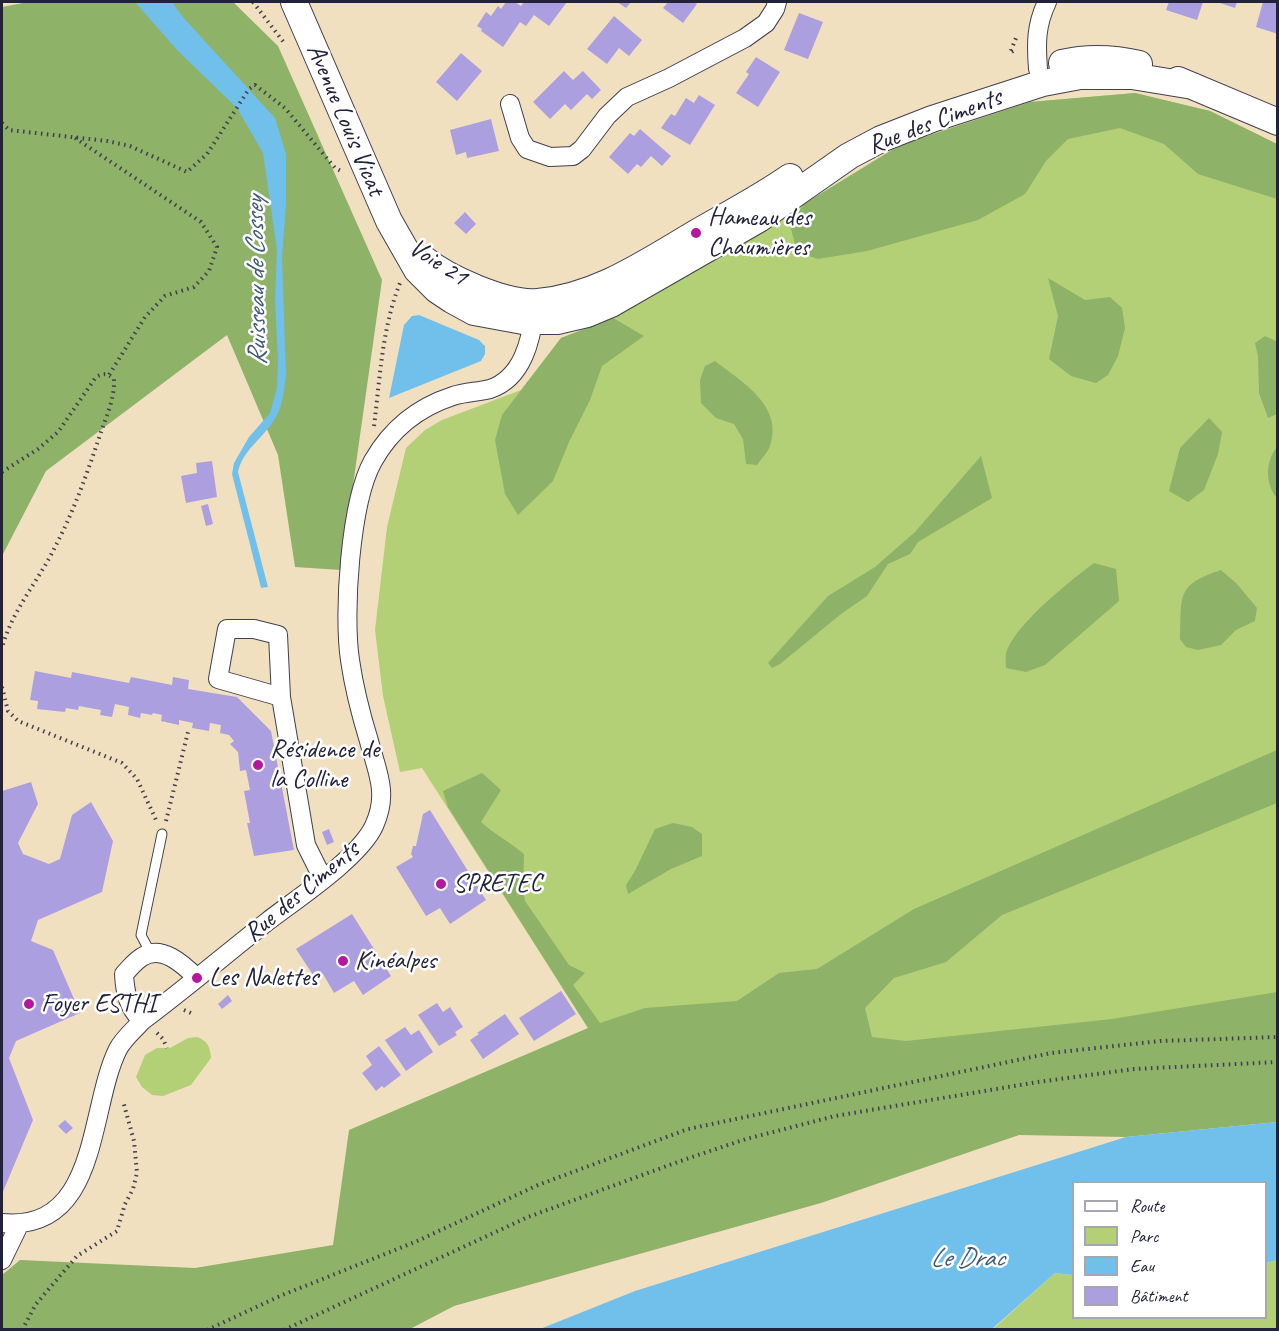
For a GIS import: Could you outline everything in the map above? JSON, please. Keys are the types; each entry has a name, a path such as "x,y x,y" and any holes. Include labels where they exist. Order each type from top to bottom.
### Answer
{"main road":[{"name":"Avenue Louis Vicat","path":"294,2 389,221 399,237"},
{"path":"1040,76 1132,76 1193,86 1278,122"},
{"name":"Rue des Ciments","path":"535,312 599,288 628,273 771,190 842,142 875,124 917,108 1040,76"},
{"name":"Voie 21","path":"399,237 450,278 486,292 514,299 535,312"}],"street":[{"path":"510,104 520,138 527,149 550,157 573,156 582,149 607,116 627,97 745,38 766,23 777,2"},
{"path":"1040,76 1035,44 1040,16 1047,2"},
{"name":"Rue des Ciments","path":"10,1224 56,1209 73,1191 87,1163 107,1083 124,1040 142,1021 323,879 363,843 374,826 380,809 381,790 350,659 347,607 356,522 363,487 372,462 400,425 416,413 455,396 491,388 507,379 517,369 525,355 535,312"},
{"path":"281,696 218,679 227,629 255,629 278,635 281,696 306,845 323,879"},
{"path":"142,1021 134,1012 125,994 124,974 140,957 150,952 166,954 197,978"},
{"path":"2,1260 10,1224"}],"lane":[{"path":"150,952 141,936 162,834"}],"path":[{"path":"2,123 9,130 107,141 130,146 187,172 207,154 249,89 255,85 285,108 335,168 374,187"},
{"path":"75,138 201,222 217,247 209,271 194,287 165,296 145,317 109,375"},
{"path":"372,462 373,432 386,328 402,277"},
{"path":"2,472 48,442 78,406 96,377 103,374 114,379 114,388 88,472 55,548 19,606 3,637 2,648"},
{"path":"2,687 8,711 18,720 122,763 136,779 162,834"},
{"path":"162,834 189,728"},
{"path":"207,1329 279,1296 416,1242 538,1185 688,1129 1051,1053 1160,1041 1278,1037"},
{"path":"285,1329 528,1217 746,1139 835,1116 1038,1082 1134,1069 1278,1062"},
{"path":"22,1329 36,1304 77,1256 117,1231 125,1204 133,1189 136,1173 134,1140 123,1099 116,1089 107,1083"}],"green space":[{"path":"28,2 233,2 278,46 382,280 341,570 295,567 278,455 227,335 46,471 2,556 2,7"},
{"path":"1135,93 1210,111 1277,144 1277,1016 868,1061 597,1042 422,768 400,772 383,696 375,630 387,527 406,448 425,430 442,420 521,390 561,338 613,318 650,298 900,145 1030,102"},
{"path":"1135,93 1210,111 1277,144 1277,199 1198,174 1164,144 1120,128 1068,139 1046,161 1025,194 978,220 867,251 818,259 797,252 790,225 804,204 900,145 1030,102"},
{"path":"1048,278 1085,300 1110,297 1122,308 1125,328 1118,356 1108,375 1096,383 1071,376 1049,359 1058,316"},
{"path":"613,318 644,336 602,366 590,400 553,481 518,515 505,494 495,440 502,415 561,338"},
{"path":"1265,336 1278,342 1277,414 1268,418 1259,393 1258,356 1255,343"},
{"path":"715,361 758,396 771,419 773,432 770,446 757,465 746,464 743,439 734,424 716,418 701,403 700,380 705,366"},
{"path":"1209,418 1222,432 1218,454 1204,490 1188,502 1169,491 1180,448"},
{"path":"1277,447 1277,498 1270,487 1268,473 1270,459"},
{"path":"981,456 992,498 918,542 910,554 888,564 867,596 772,668 768,663 828,596 875,567 915,532"},
{"path":"1094,563 1116,569 1119,601 1045,665 1026,672 1006,668 1006,654 1019,630 1044,604"},
{"path":"1221,570 1237,584 1257,608 1255,621 1236,630 1221,645 1198,650 1186,647 1180,639 1184,594 1195,581"},
{"path":"1277,750 1277,803 1002,915 946,962 894,978 865,1008 872,1037 906,1041 1112,1019 1277,992 1277,1122 1126,1137 1019,1135 821,1203 454,1306 410,1329 2,1330 2,1275 20,1260 195,1268 333,1245 349,1130 588,1028 448,807 443,791 482,773 501,790 481,822 524,854 525,901 569,965 585,973 573,985 600,1023 645,1008 737,1001 779,973 817,969 914,909"},
{"path":"673,823 692,827 702,834 702,856 671,869 628,894 626,885 655,829"},
{"path":"197,1037 208,1045 211,1058 191,1085 163,1096 152,1095 142,1087 136,1077 145,1055 157,1048 170,1048 188,1038"},
{"path":"1277,1260 1277,1329 992,1330 1055,1273 1072,1275 1072,1319 1267,1319 1267,1263"}],"water":[{"path":"135,2 172,2 182,16 275,118 286,154 286,205 282,257 286,375 284,391 276,417 244,457 238,472 268,587 261,588 232,474 234,463 249,437 270,413 277,388 275,300 277,250 263,153 237,108 178,51"},
{"path":"419,315 479,340 485,346 485,354 481,361 389,398 404,325 412,316"},
{"name":"Le Drac","path":"1277,1122 1277,1260 1267,1263 1267,1181 1072,1181 1072,1275 1055,1273 992,1329 540,1329 635,1291 1126,1137"}],"building":[{"path":"506,2 515,2 521,6 524,2 567,2 549,26 534,15 526,26 520,22 503,47 477,26 486,12 491,16 498,6 501,9"},
{"path":"617,2 631,2 626,8"},
{"path":"668,2 697,4 683,23 663,8"},
{"path":"1169,2 1203,2 1197,20 1166,10"},
{"path":"1217,2 1237,2 1235,8"},
{"path":"1263,2 1278,2 1278,34 1256,27"},
{"path":"799,13 823,22 808,59 784,50"},
{"path":"614,16 642,40 629,56 619,48 607,64 587,49"},
{"path":"461,53 482,71 457,101 436,82"},
{"path":"756,57 780,72 758,107 736,93 749,74 746,72"},
{"path":"564,71 573,80 583,71 601,90 592,99 587,94 571,110 565,104 550,119 533,102"},
{"path":"699,95 715,105 690,145 661,128 671,114 675,116 686,98 694,103"},
{"path":"491,119 499,151 467,158 466,152 456,155 450,130"},
{"path":"640,129 671,156 662,166 651,156 641,167 637,164 628,174 609,157 630,133 634,136"},
{"path":"465,212 476,224 466,234 454,223"},
{"path":"212,461 217,497 186,503 181,476 197,473 196,463"},
{"path":"208,504 213,524 206,526 201,506"},
{"name":"Résidence de la Colline","path":"35,671 71,678 72,672 129,683 131,677 172,685 173,677 189,680 188,689 237,697 271,731 294,850 254,856 247,823 250,823 244,791 250,790 246,770 240,771 238,752 230,744 234,741 229,735 220,733 221,725 210,723 209,731 192,728 193,723 179,720 179,725 161,721 162,715 153,713 152,715 141,713 140,718 128,715 129,707 115,704 112,717 100,715 101,710 79,706 78,710 66,708 65,712 37,709 38,701 30,700"},
{"name":"Foyer ESTHI","path":"31,782 38,804 18,843 23,854 49,864 60,859 72,815 91,802 113,841 102,892 38,920 31,941 53,950 80,1013 16,1041 9,1058 33,1120 2,1194 2,791"},
{"name":"SPRETEC","path":"430,810 486,900 450,924 440,908 426,916 396,867 413,857 411,854 413,846 416,846 423,814"},
{"path":"329,829 334,842 327,845 322,832"},
{"name":"Kinéalpes","path":"352,914 391,976 363,995 354,981 334,993 323,974 315,978 296,949"},
{"path":"561,991 576,1014 534,1041 519,1018"},
{"path":"228,995 232,1001 222,1009 218,1004"},
{"path":"437,1003 443,1012 450,1007 463,1027 455,1032 457,1035 439,1046 418,1015"},
{"path":"505,1014 519,1034 483,1059 470,1040"},
{"path":"405,1027 411,1035 419,1030 433,1052 406,1071 385,1040"},
{"path":"379,1046 401,1075 376,1091 362,1073 372,1065 366,1056"},
{"path":"65,1120 73,1128 66,1134 58,1126"}],"place":[{"name":"Hameau des Chaumières","path":"696,233"},
{"name":"Résidence de la Colline","path":"258,765"},
{"name":"SPRETEC","path":"441,884"},
{"name":"Kinéalpes","path":"343,961"},
{"name":"Les Nalettes","path":"197,978"},
{"name":"Foyer ESTHI","path":"29,1004"}],"water label":[{"name":"Ruisseau de Cossey","path":"257,281"}]}
